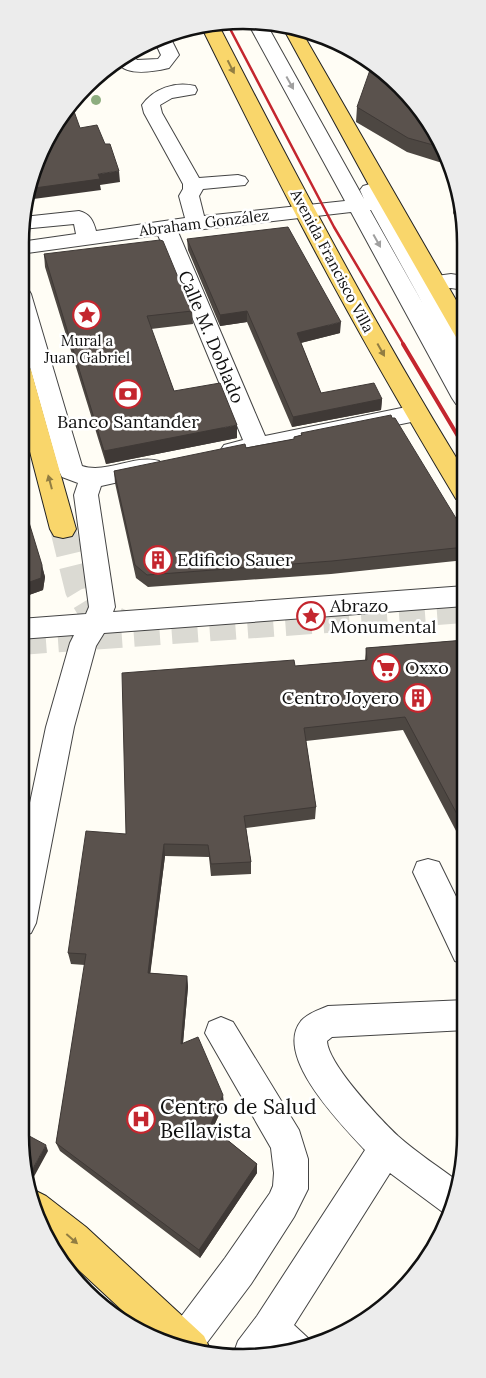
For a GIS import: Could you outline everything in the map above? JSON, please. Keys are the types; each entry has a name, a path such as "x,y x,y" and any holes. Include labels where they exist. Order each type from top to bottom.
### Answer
{"main road":[{"name":"Avenida Francisco Villa","path":"212,31 304,210 416,413 457,480"},
{"path":"294,35 383,203 436,282 457,320"},
{"path":"29,403 63,529"},
{"path":"45,1217 74,1240 180,1340"}],"street":[{"path":"260,29 457,385"},
{"path":"283,33 383,203 457,345"},
{"path":"127,63 135,66 163,64 170,55 165,43"},
{"path":"188,90 163,95 154,99 151,105 153,113 193,184 193,189 189,196 196,223"},
{"path":"193,184 238,181"},
{"name":"Abraham González","path":"29,247 196,223 383,203"},
{"path":"30,222 79,217 83,221 88,238"},
{"name":"Calle M. Doblado","path":"166,228 257,446"},
{"path":"436,282 457,282"},
{"path":"29,326 71,471 81,477 96,477 172,462"},
{"path":"210,455 416,413"},
{"path":"29,879 60,727 83,642 96,624 102,602 86,494 90,482 96,477"},
{"path":"29,628 457,597"},
{"path":"428,872 457,932"},
{"path":"448,1196 386,1148 340,1098 315,1060 310,1049 310,1037 317,1028 328,1022 457,1015"},
{"path":"189,1342 282,1205 290,1189 291,1159 287,1142 221,1032"},
{"path":"272,1345 386,1148"}],"building":[{"path":"370,71 404,102 421,124 434,145 408,138 357,107"},
{"path":"74,112 80,128 97,125 105,144 110,144 119,171 98,174 100,179 36,188 51,148"},
{"path":"288,227 341,322 297,333 321,393 374,383 382,399 293,417 247,311 220,315 187,239"},
{"path":"163,241 192,311 147,316 174,391 220,383 237,425 104,451 44,254"},
{"path":"391,415 392,418 395,418 457,520 457,548 332,561 147,575 135,565 114,471 245,444 246,448 294,439 294,437 302,435 301,433"},
{"path":"29,522 42,565 41,578 29,582"},
{"path":"457,641 457,814 405,717 304,728 316,807 244,816 251,862 211,864 208,845 164,844 148,973 187,976 181,1044 198,1037 223,1095 210,1126 257,1164 199,1250 56,1143 86,954 68,953 86,831 126,834 122,673 294,660 295,666 367,660 366,648"},
{"path":"29,1136 46,1145 32,1170"}],"tunnel":[{"path":"63,529 78,590 89,608 123,623"},
{"path":"29,641 457,611"}],"railway":[{"path":"230,29 334,227 404,345"},
{"path":"403,344 457,435"}],"place":[{"name":"Mural a Juan Gabriel","path":"87,315"},
{"name":"Banco Santander","path":"128,394"},
{"name":"Edificio Sauer","path":"158,560"},
{"name":"Abrazo Monumental","path":"311,616"},
{"name":"Oxxo","path":"386,668"},
{"name":"Centro Joyero","path":"418,698"},
{"name":"Centro de Salud Bellavista","path":"141,1119"}]}
